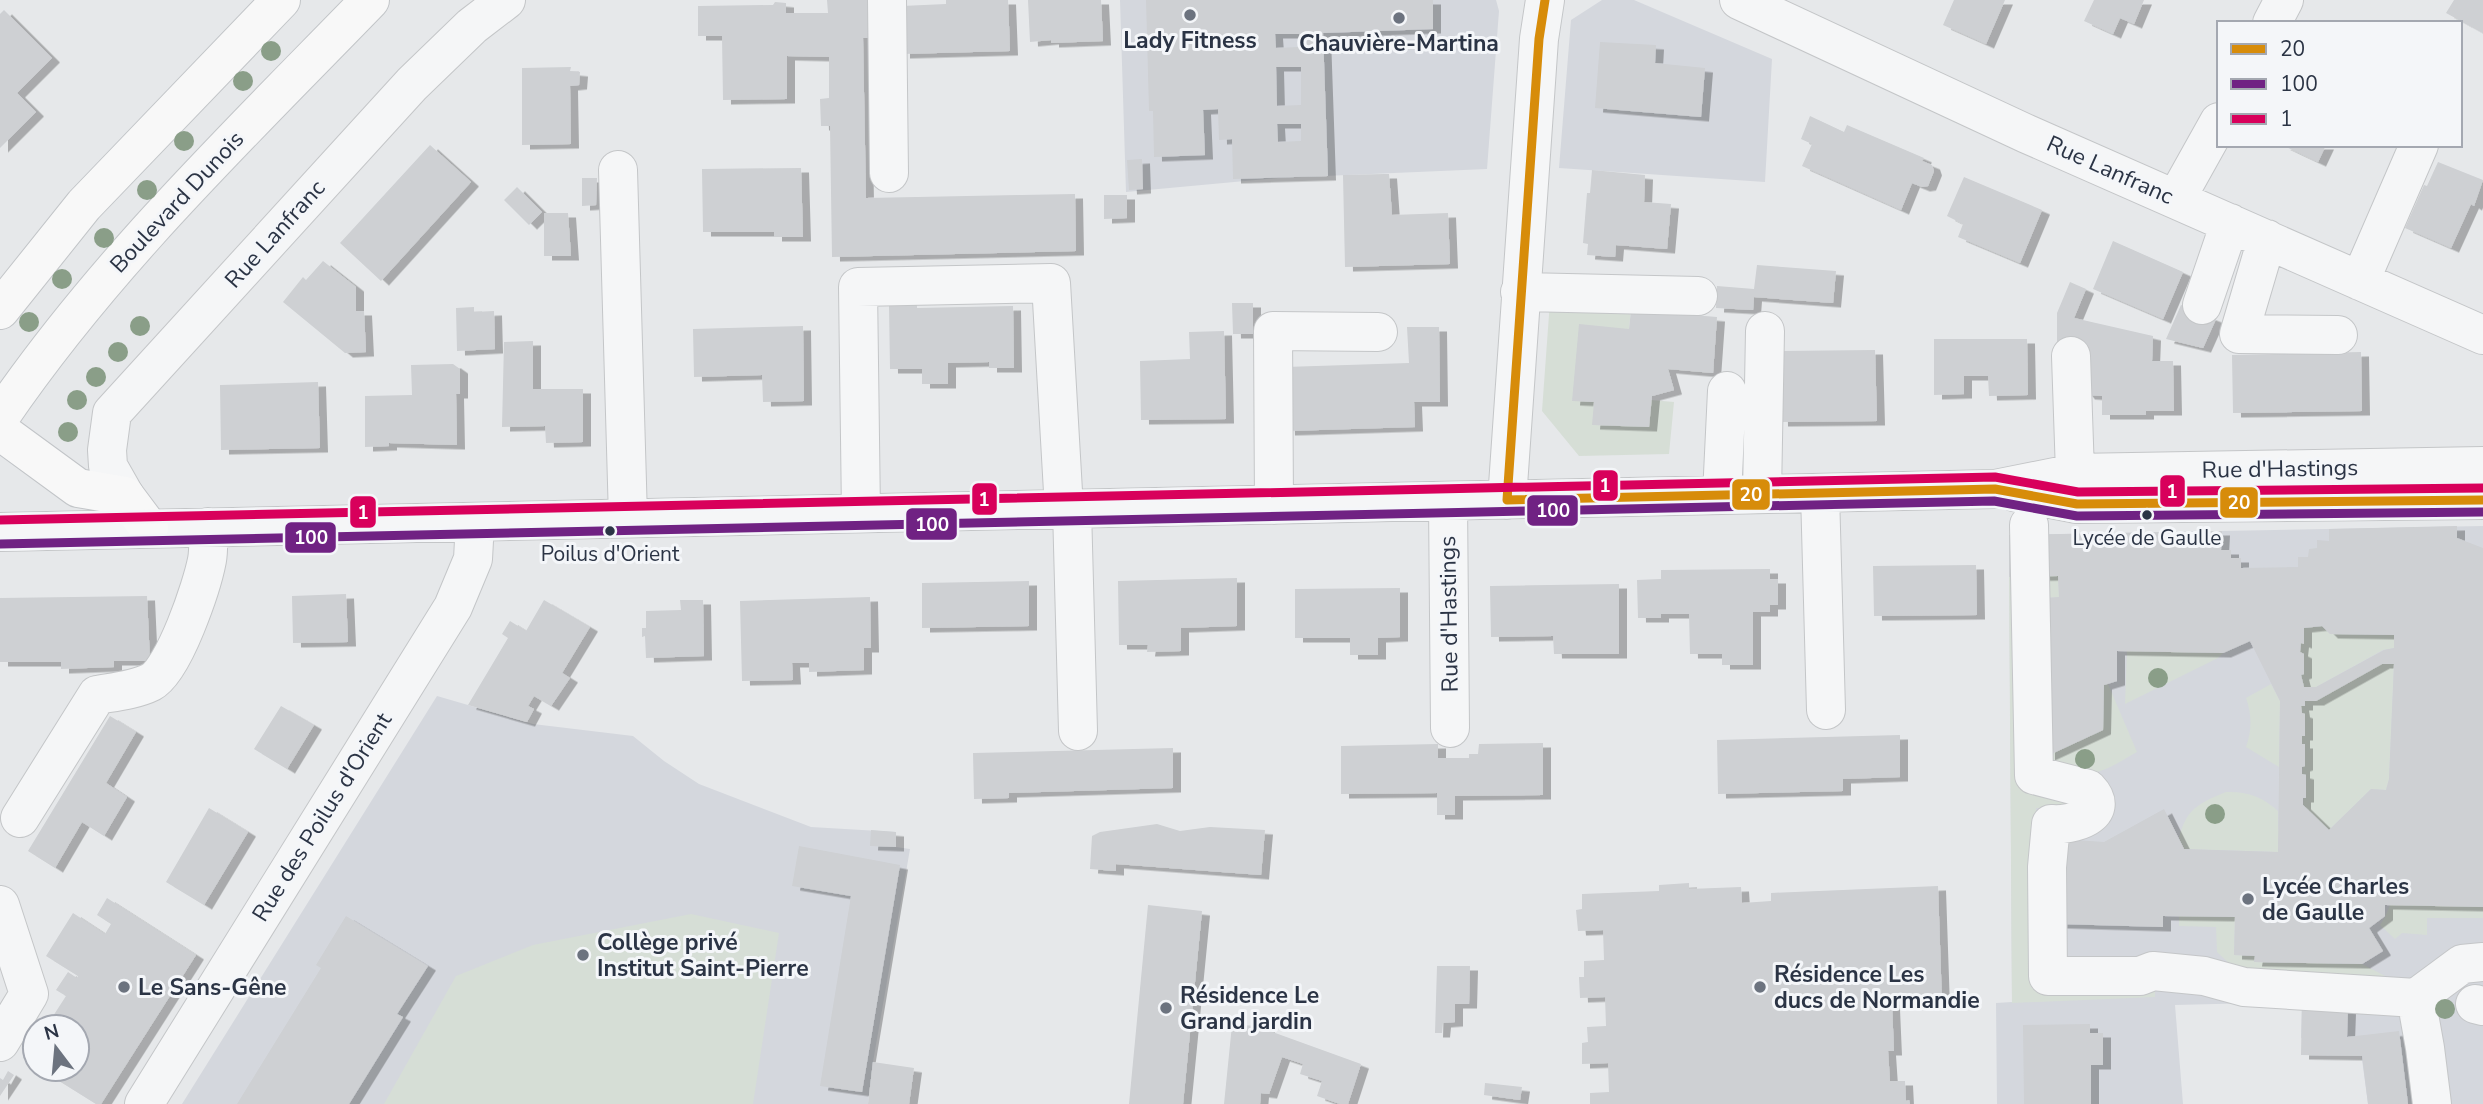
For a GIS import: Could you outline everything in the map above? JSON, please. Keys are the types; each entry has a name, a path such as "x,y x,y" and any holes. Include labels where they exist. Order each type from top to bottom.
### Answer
{"main road":[{"path":"0,310 84,205 281,0"},
{"name":"Boulevard Dunois","path":"0,417 106,279 188,188 370,0"},
{"path":"0,431 78,488 125,496 149,528"}],"street":[{"name":"Rue Lanfranc","path":"125,496 108,466 107,450 112,413 412,84 472,26 506,0"},
{"path":"887,0 889,173"},
{"path":"1507,500 1539,39 1545,0"},
{"name":"Rue Lanfranc","path":"1739,0 2028,134 2482,333"},
{"path":"2273,21 2284,0"},
{"path":"2176,199 2217,125"},
{"path":"2360,281 2418,147"},
{"path":"618,170 628,518"},
{"path":"2202,305 2230,223"},
{"path":"2267,239 2239,334 2338,335"},
{"path":"861,513 858,287 1051,283 1068,509 1078,731"},
{"path":"1520,292 1699,296"},
{"path":"1273,505 1273,331 1378,332"},
{"path":"1762,494 1765,331"},
{"path":"2071,356 2075,472"},
{"path":"1722,495 1727,391"},
{"name":"Rue d'Hastings","path":"0,532 1995,489 2075,472 2483,466"},
{"name":"Rue d'Hastings","path":"1995,489 2077,504 2483,500"},
{"path":"1820,493 1826,710"},
{"name":"Rue d'Hastings","path":"1448,501 1450,728"},
{"name":"Rue des Poilus d'Orient","path":"144,1104 453,607 473,559 475,522"},
{"path":"2029,525 2034,775 2088,789 2094,795 2096,803 2084,820 2063,825 2051,824 2047,867 2048,976 2140,976 2153,971 2204,965 2244,987 2416,998 2470,957"},
{"path":"20,818 97,695 152,681 165,667 178,645 203,574 208,557 208,527"},
{"path":"0,905 29,994 0,1042"},
{"path":"2416,998 2426,1048 2432,1104"}],"shaded area":[{"path":"1120,0 1496,0 1499,11 1487,169 1278,178 1126,192"},
{"path":"1602,0 1634,0 1772,59 1765,182 1559,168 1571,20"},
{"path":"1550,301 1631,310 1629,329 1572,400 1594,402 1649,427 1651,400 1674,402 1669,454 1579,456 1542,411"},
{"name":"Lycée Charles de Gaulle","path":"2483,526 2483,1104 2368,1104 2359,1037 2301,1038 2302,1002 2175,1005 2183,1104 1997,1104 1996,1003 2012,1002 2009,535"},
{"path":"2046,576 2058,576 2059,597 2046,598 2047,756 2103,730 2104,685 2108,684 2137,752 2098,772 2057,772 2042,761 2040,599 2046,590"},
{"path":"2009,577 2019,577 2023,599 2025,791 2068,791 2084,808 2036,808 2040,984 2155,980 2155,997 2012,1003"},
{"path":"2322,626 2330,634 2394,635 2394,648 2383,650 2316,687 2304,687 2301,675 2304,674 2304,654 2300,652 2301,643 2304,643 2304,628"},
{"path":"2127,651 2223,653 2218,658 2125,704"},
{"path":"2382,664 2394,664 2389,779 2386,790 2371,789 2329,830 2303,805 2306,775 2302,774 2305,745 2302,744 2302,736 2305,736 2305,715 2301,706 2305,706 2305,701 2316,701"},
{"path":"2271,684 2280,701 2279,767 2246,747 2250,722 2246,698"},
{"name":"Collège privé Institut Saint-Pierre","path":"437,696 533,724 633,736 699,784 811,827 896,832 896,847 910,849 868,1104 182,1104"},
{"path":"2226,792 2254,796 2278,811 2278,828 2282,836 2278,837 2278,852 2184,849 2179,838 2190,814 2201,804"},
{"path":"2391,903 2483,907 2483,918 2427,918 2427,935 2402,933 2395,939 2380,925"},
{"path":"691,914 779,933 753,1104 384,1104 456,976 533,945"},
{"path":"2179,916 2235,917 2234,955 2255,956 2254,962 2362,964 2393,980 2245,978 2217,952 2216,927 2179,926"}],"building":[{"path":"827,0 871,0 872,38 863,38 866,198 1075,194 1076,251 832,257 830,126 821,126 820,99 829,98 829,57 787,56 787,99 723,100 722,36 698,36 698,6 773,5 775,2 786,3 786,13 828,13"},
{"path":"946,0 1008,0 1010,51 902,54 902,6 946,4"},
{"path":"1028,0 1101,0 1103,41 1030,42"},
{"path":"1146,0 1433,0 1433,29 1323,33 1328,176 1233,179 1232,139 1219,140 1218,109 1203,110 1205,155 1154,157 1153,111 1149,111","holes":["1275,34 1299,34 1299,47 1276,48","1276,67 1301,67 1301,105 1277,106","1277,124 1301,124 1301,141 1278,142"]},
{"path":"1954,0 2005,0 1986,44 1943,25"},
{"path":"2094,0 2144,0 2134,24 2120,18 2113,34 2084,21"},
{"path":"2454,0 2483,0 2483,33 2462,21 2446,13"},
{"path":"4,10 52,58 17,93 36,112 0,148 0,14"},
{"path":"1600,42 1656,45 1655,63 1705,68 1701,117 1595,108"},
{"path":"571,67 570,71 580,72 579,85 570,86 571,144 522,145 522,68"},
{"path":"1810,116 1844,132 1847,125 1924,158 1922,161 1932,165 1934,171 1928,186 1912,183 1901,210 1802,166 1812,144 1801,139"},
{"path":"430,145 471,182 381,281 340,243"},
{"path":"2286,147 2325,147 2318,162"},
{"path":"1142,159 1143,189 1129,190 1127,160"},
{"path":"2438,162 2483,180 2474,206 2471,204 2451,248 2405,228 2424,185 2427,186"},
{"path":"801,168 803,237 774,237 774,232 703,232 702,169"},
{"path":"1592,170 1645,175 1644,202 1671,204 1667,249 1616,245 1615,257 1587,255 1588,244 1583,243 1587,193 1590,193"},
{"path":"1389,174 1392,215 1448,213 1450,264 1345,267 1343,175"},
{"path":"1964,177 2042,210 2020,263 1958,237 1963,224 1947,216"},
{"path":"582,178 597,178 596,205 582,206"},
{"path":"517,187 542,212 529,225 504,200"},
{"path":"1104,195 1127,195 1127,218 1104,219"},
{"path":"544,213 568,213 571,256 544,256"},
{"path":"2113,241 2183,272 2163,319 2093,289"},
{"path":"323,261 356,287 356,311 364,311 366,352 345,353 283,302 303,277 306,280"},
{"path":"1757,265 1836,271 1833,303 1754,297 1753,310 1716,308 1717,286 1754,289"},
{"path":"2070,282 2086,289 2074,318 2153,336 2152,361 2173,361 2174,411 2146,411 2146,415 2102,415 2102,396 2087,395 2057,355 2057,313"},
{"path":"1232,303 1253,303 1253,334 1233,334"},
{"path":"889,305 917,305 917,308 1013,306 1014,368 989,368 989,362 948,363 948,384 922,384 922,369 890,369"},
{"path":"2181,305 2216,319 2203,348 2166,339"},
{"path":"474,307 474,312 494,311 495,349 457,351 456,308"},
{"path":"1631,310 1717,317 1713,373 1668,369 1674,390 1652,396 1649,427 1592,425 1594,402 1572,401 1579,324 1629,329"},
{"path":"803,326 804,401 763,402 762,375 694,377 693,329"},
{"path":"1407,327 1439,327 1440,402 1414,402 1415,427 1287,431 1285,367 1409,363"},
{"path":"1224,331 1226,419 1141,420 1140,361 1190,359 1189,332"},
{"path":"1934,339 2027,339 2028,395 1989,396 1988,376 1964,376 1964,394 1934,395"},
{"path":"533,341 533,389 583,389 583,442 546,443 545,426 502,427 504,342"},
{"path":"1875,350 1877,421 1780,422 1779,351"},
{"path":"2361,352 2362,411 2233,413 2232,355"},
{"path":"453,364 460,369 460,394 456,394 457,445 389,443 389,446 365,447 365,396 412,395 411,365"},
{"path":"318,382 320,448 221,450 220,385"},
{"path":"2457,526 2457,538 2483,548 2483,907 2385,905 2385,916 2369,928 2383,951 2362,964 2254,962 2255,956 2234,955 2235,917 2163,916 2163,927 2059,924 2061,839 2104,842 2164,809 2184,849 2278,852 2280,701 2250,641 2223,653 2117,651 2117,681 2104,685 2103,730 2047,756 2046,598 2059,597 2058,576 2009,577 2009,535 2222,531 2221,550 2231,550 2231,558 2241,558 2241,568 2298,567 2298,557 2308,557 2309,549 2317,548 2317,540 2329,541 2329,529","holes":["2322,626 2330,634 2394,635 2394,648 2384,650 2316,687 2304,687 2301,675 2304,674 2304,654 2300,652 2301,643 2304,644 2304,628","2382,664 2394,664 2389,779 2386,790 2371,789 2329,830 2303,805 2303,798 2306,798 2306,775 2302,774 2302,767 2305,766 2305,744 2302,744 2302,736 2305,736 2305,714 2302,713 2301,706 2305,706 2305,701 2316,701"]},
{"path":"1976,565 1977,615 1874,616 1873,566"},
{"path":"1770,569 1770,579 1778,579 1778,605 1770,605 1770,612 1753,612 1753,665 1722,665 1722,654 1690,654 1689,614 1661,614 1661,618 1638,618 1637,580 1661,579 1661,570"},
{"path":"1237,578 1237,626 1181,628 1181,651 1147,652 1148,645 1119,645 1118,581"},
{"path":"1029,581 1029,626 922,628 922,583"},
{"path":"1619,584 1619,654 1554,654 1553,636 1491,637 1490,586"},
{"path":"1400,588 1400,637 1378,638 1378,655 1350,655 1350,638 1295,638 1295,589"},
{"path":"346,594 348,642 293,643 292,596"},
{"path":"147,596 150,661 114,661 114,667 61,669 61,662 0,662 0,598"},
{"path":"870,597 871,648 864,648 864,670 809,672 809,663 792,663 793,680 742,681 740,601"},
{"path":"544,600 590,627 562,673 570,678 551,706 534,696 528,706 534,709 527,722 468,705 508,638 502,634 510,621 526,631"},
{"path":"680,600 703,600 704,656 646,658 642,628 646,628 646,611 681,610"},
{"path":"281,706 314,725 287,769 254,749"},
{"path":"110,716 136,732 106,783 127,797 104,836 82,822 55,868 28,851"},
{"path":"1900,735 1900,777 1843,779 1843,791 1718,794 1717,740"},
{"path":"1543,743 1543,795 1455,796 1455,815 1437,815 1437,793 1341,794 1341,746 1438,744 1438,758 1469,758 1469,754 1478,754 1479,744"},
{"path":"1173,748 1173,788 1009,793 1009,798 974,799 973,753"},
{"path":"209,808 248,832 204,905 166,882"},
{"path":"1157,824 1180,831 1210,827 1265,830 1261,875 1116,864 1116,871 1090,869 1092,836 1100,832"},
{"path":"871,830 896,832 896,847 870,846"},
{"path":"799,846 900,865 862,1092 820,1086 851,896 792,886"},
{"name":"Résidence Les ducs de Normandie","path":"1689,883 1689,889 1741,887 1742,903 1771,901 1771,893 1938,886 1942,1003 1892,1005 1894,1051 1888,1051 1890,1081 1905,1081 1906,1101 1909,1100 1910,1104 1590,1104 1590,1093 1609,1092 1608,1063 1582,1064 1582,1043 1588,1042 1587,1027 1606,1026 1605,997 1580,998 1579,977 1584,977 1584,961 1604,960 1603,930 1578,931 1576,910 1582,909 1582,894 1659,891 1659,885"},
{"name":"Le Sans-Gêne","path":"107,898 196,955 101,1104 96,1104 62,1083 91,1083 91,1013 55,1013 66,996 56,990 68,972 77,978 78,976 46,956 73,913 105,934 111,924 97,915"},
{"name":"Résidence Le Grand jardin","path":"1148,905 1202,911 1183,1104 1129,1104"},
{"path":"346,916 428,966 397,1014 403,1017 349,1104 237,1104 321,968 316,965"},
{"path":"1437,966 1470,966 1469,1004 1455,1004 1455,1022 1443,1023 1442,1033 1435,1033"},
{"path":"2302,1002 2348,1009 2347,1037 2399,1031 2408,1104 2368,1104 2362,1056 2301,1055"},
{"path":"2090,1024 2090,1033 2103,1033 2103,1065 2091,1065 2091,1104 2024,1104 2023,1025"},
{"path":"1232,1025 1267,1026 1267,1030 1361,1064 1348,1104 1317,1096 1322,1081 1300,1074 1303,1064 1282,1057 1269,1094 1261,1093 1260,1104 1224,1104"},
{"path":"873,1062 914,1068 909,1104 868,1104"},
{"path":"8,1071 14,1075 0,1096 0,1078 3,1080"},
{"path":"1485,1083 1522,1087 1520,1100 1484,1095"}],"transit line":[{"name":"20","path":"1507,500 1539,39 1545,0"},
{"name":"1","path":"0,520 1995,477 2078,492 2483,488"},
{"name":"20","path":"1507,500 1995,489 2077,504 2483,500"},
{"name":"100","path":"0,544 1994,501 2077,516 2483,512"}],"place":[{"name":"Lady Fitness","path":"1190,15"},
{"name":"Chauvière-Martina","path":"1399,18"},
{"name":"Lycée de Gaulle","path":"2147,515"},
{"name":"Poilus d'Orient","path":"610,531"},
{"name":"Lycée Charles de Gaulle","path":"2248,899"},
{"name":"Collège privé Institut Saint-Pierre","path":"583,955"},
{"name":"Le Sans-Gêne","path":"124,987"},
{"name":"Résidence Les ducs de Normandie","path":"1760,987"},
{"name":"Résidence Le Grand jardin","path":"1166,1008"}]}
